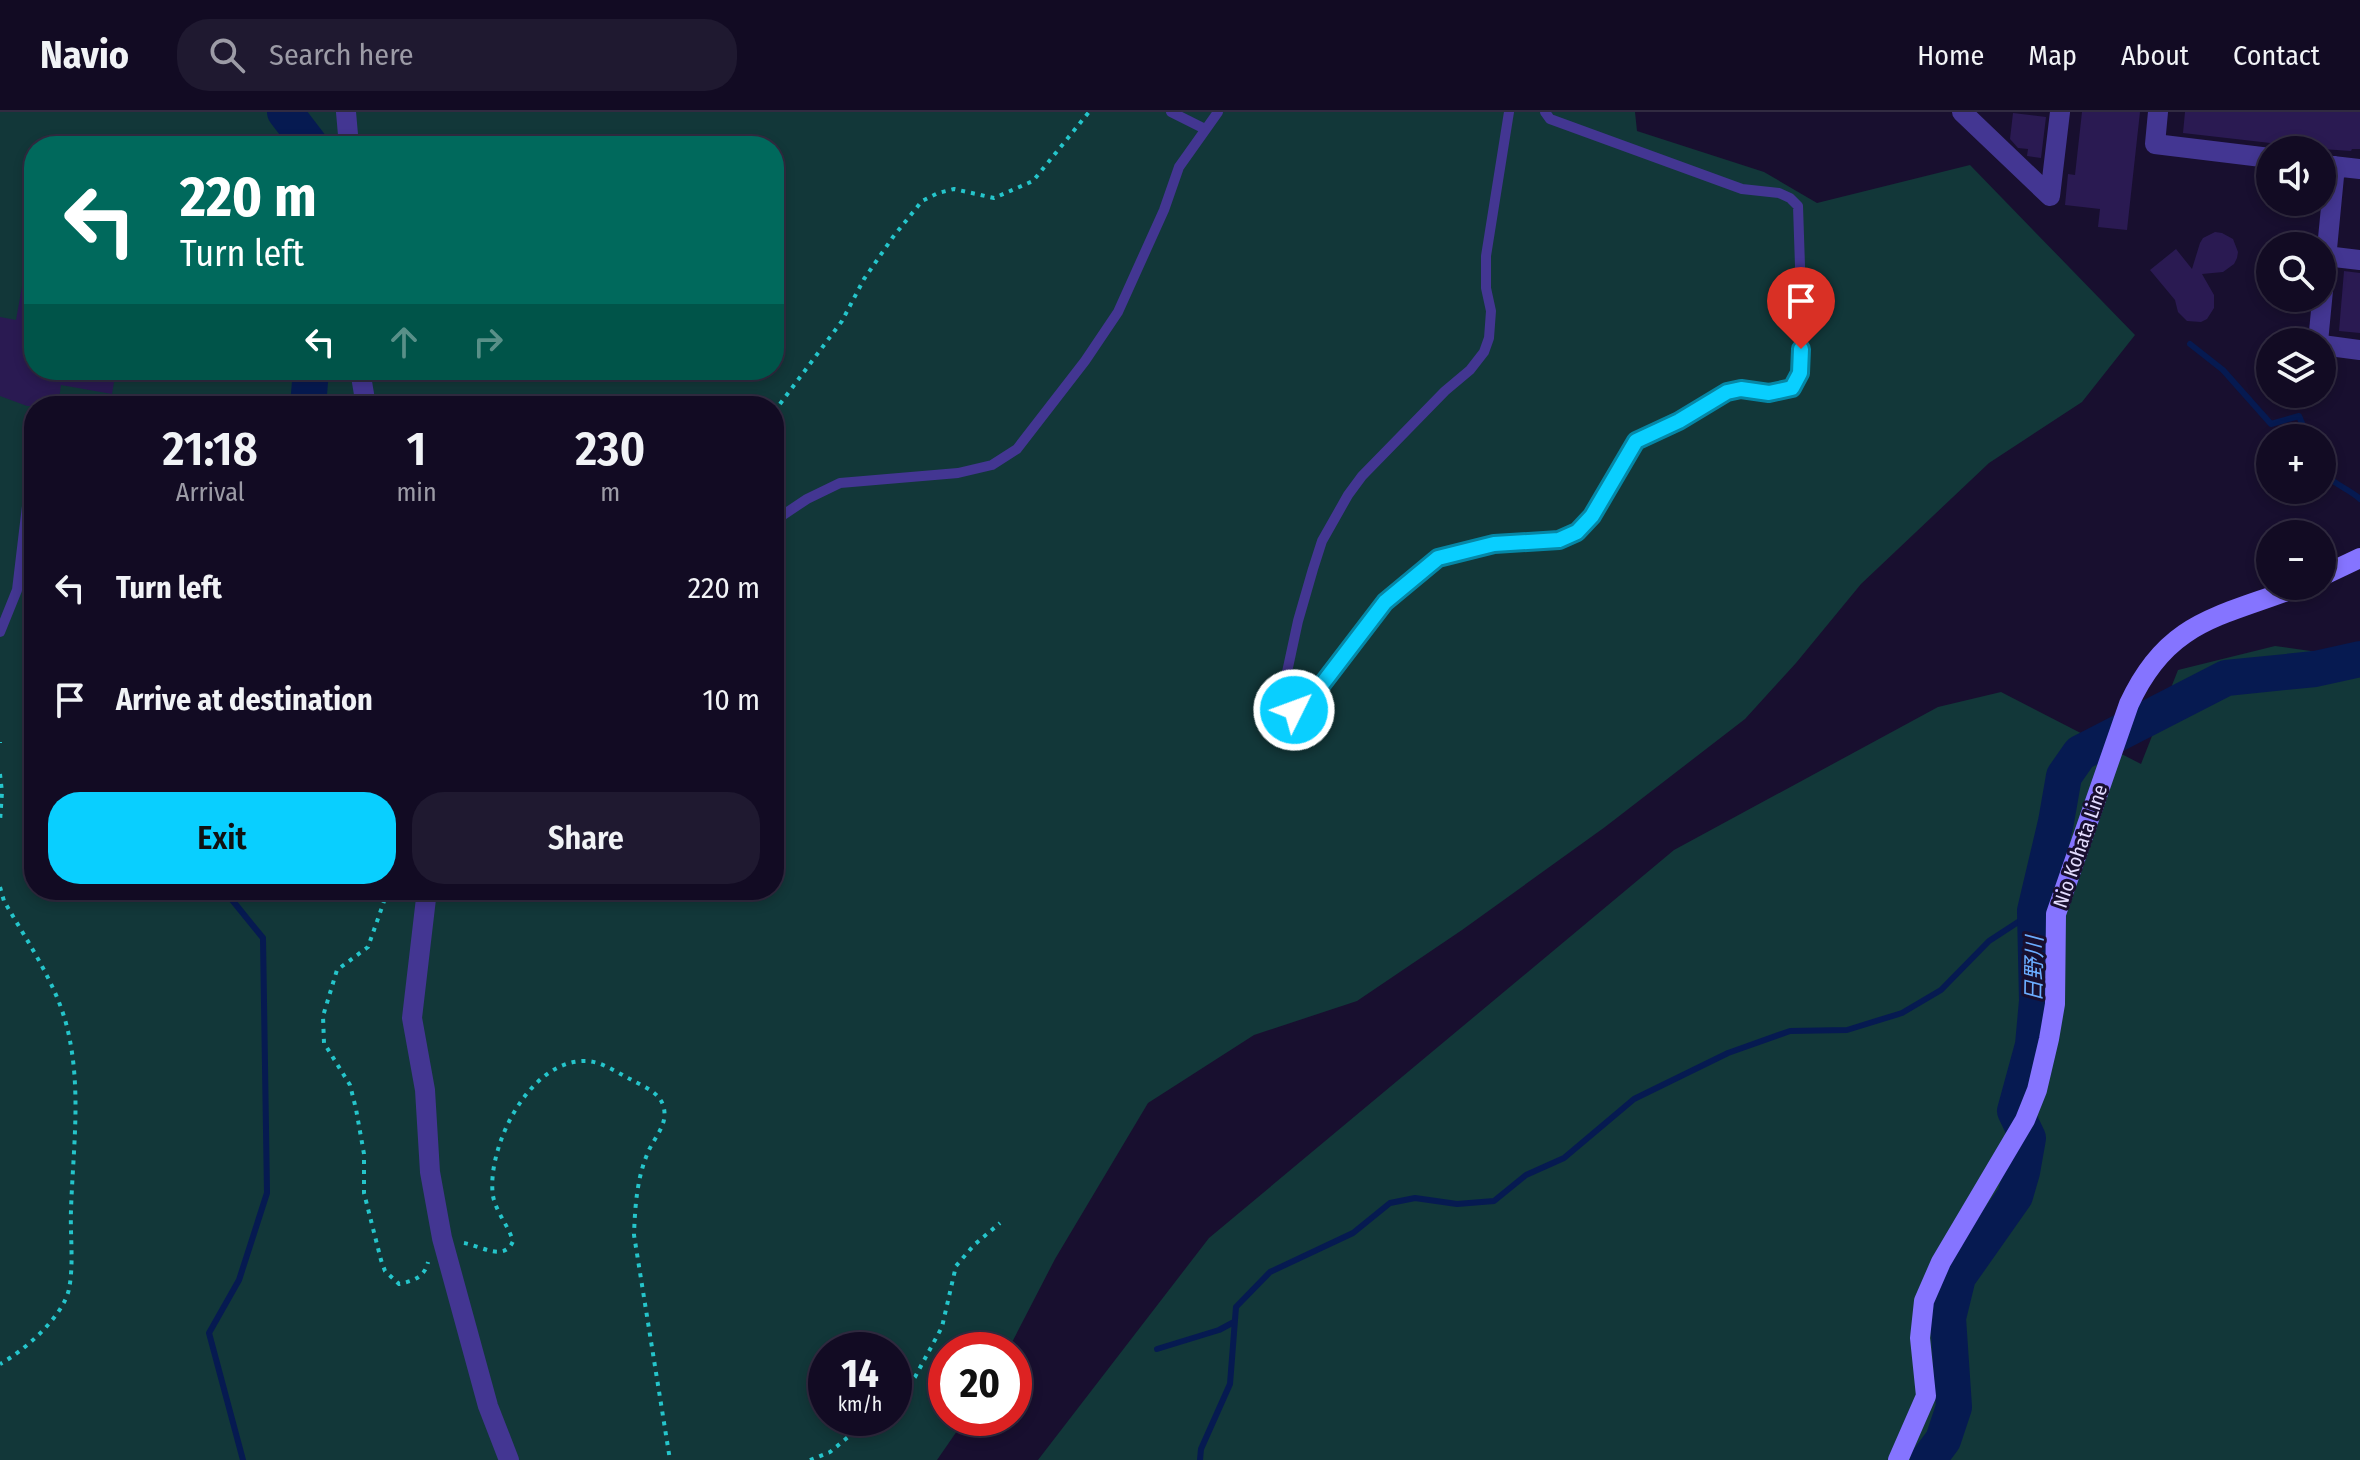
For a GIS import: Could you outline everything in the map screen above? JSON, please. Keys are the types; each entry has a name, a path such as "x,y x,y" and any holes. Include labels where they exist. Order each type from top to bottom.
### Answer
{"main road":[{"path":"2336,569 2360,558"},
{"name":"Nio Kohata Line","path":"1898,1460 1926,1396 1920,1338 1924,1301 1941,1262 2020,1127 2037,1090 2055,1004 2056,914 2129,704 2139,683 2165,648 2199,623 2262,600"}],"street":[{"path":"346,112 348,136"},
{"path":"1962,112 2050,196 2060,112"},
{"path":"2158,112 2155,144 2256,156"},
{"path":"2336,166 2360,169"},
{"path":"2336,257 2360,260"},
{"path":"2336,346 2360,350"},
{"path":"426,900 412,1018 425,1090 430,1172 443,1242 488,1406 509,1460"}],"lane":[{"path":"1171,112 1205,129"},
{"path":"784,514 840,483 958,473 992,465 1017,449 1085,361 1118,312 1164,210 1179,167 1218,112"},
{"path":"1509,112 1486,256 1486,288 1491,311 1489,338 1484,352 1470,370 1445,391 1362,476 1322,541 1298,621 1284,686 1284,704 1289,709 1307,704 1385,602 1438,558 1494,544 1559,540 1577,532 1592,516 1636,441 1679,421 1727,392 1741,389 1769,393 1792,388 1800,373 1798,206 1779,193 1742,189 1550,119 1545,112"},
{"path":"0,632 17,590 24,531"}],"path":[{"path":"784,399 842,321 885,248 922,201 954,189 994,198 1033,181 1089,112"},
{"path":"0,774 0,822"},
{"path":"0,887 4,901 55,992 68,1029 78,1108 69,1291 52,1322 0,1364"},
{"path":"384,900 368,947 337,970 323,1016 324,1043 350,1085 353,1097 364,1154 364,1193 385,1271 399,1284 410,1282 422,1276 432,1246 443,1242 481,1246 495,1252 511,1248 513,1241 493,1196 497,1149 505,1126 523,1100 547,1075 565,1065 584,1061 601,1064 654,1092 665,1116 642,1171 636,1198 634,1235 670,1460"},
{"path":"912,1380 942,1327 956,1266 974,1245 1000,1223"},
{"path":"810,1460 830,1452 849,1436"}],"green space":[{"path":"0,112 1635,112 1637,131 1764,172 1817,203 1970,165 2135,335 2082,402 1989,463 1861,584 1745,719 1605,827 1357,1001 1254,1035 1148,1103 1055,1259 1017,1332 928,1332 928,1436 954,1436 937,1460 0,1460"},
{"path":"2275,646 2360,658 2360,1460 1038,1460 1209,1238 1674,850 1938,707 2001,692 2141,764 2178,670"}],"building":[{"path":"2082,112 2140,112 2127,230 2098,227 2100,209 2065,205 2068,174 2075,175"},
{"path":"2185,112 2360,112 2360,149 2351,151 2336,150 2336,136 2256,136 2256,141 2183,133"},
{"path":"2013,113 2046,117 2041,158 2027,156 2028,149 2018,148 2010,139"},
{"path":"2215,232 2233,239 2237,258 2223,272 2202,274 2214,295 2214,308 2201,322 2187,321 2178,312 2175,300 2150,270 2176,249 2192,269 2203,238"},
{"path":"2344,271 2360,273 2360,333 2339,331"},
{"path":"24,275 24,380 114,380 112,394 61,385 59,396 24,396 24,405 0,396 0,317 16,320"}],"waterway":[{"path":"285,112 303,136"},
{"path":"2190,344 2223,370 2271,424"},
{"path":"309,396 310,380"},
{"path":"2271,424 2299,416 2302,424"},
{"path":"2336,483 2360,499"},
{"name":"日野川","path":"1928,1460 1943,1440 1954,1407 1948,1318 1958,1277 2015,1196 2022,1172 2028,1138 2015,1111 2033,1045 2037,1001 2035,911 2064,776 2080,753 2226,678 2315,669 2360,659"},
{"path":"232,900 263,938 267,1193 239,1280 209,1333 243,1460"},
{"path":"1200,1460 1201,1449 1230,1384 1236,1307 1270,1272 1353,1233 1390,1203 1415,1198 1457,1204 1494,1201 1526,1175 1564,1158 1634,1099 1728,1053 1790,1031 1847,1030 1902,1013 1941,990 1989,941 2035,911"},
{"path":"1157,1349 1219,1330 1234,1322"}],"route":[{"path":"1294,710 1307,704 1385,602 1438,558 1494,544 1559,540 1577,532 1592,516 1636,441 1679,421 1727,392 1741,389 1769,393 1792,388 1800,373 1801,349"}]}
